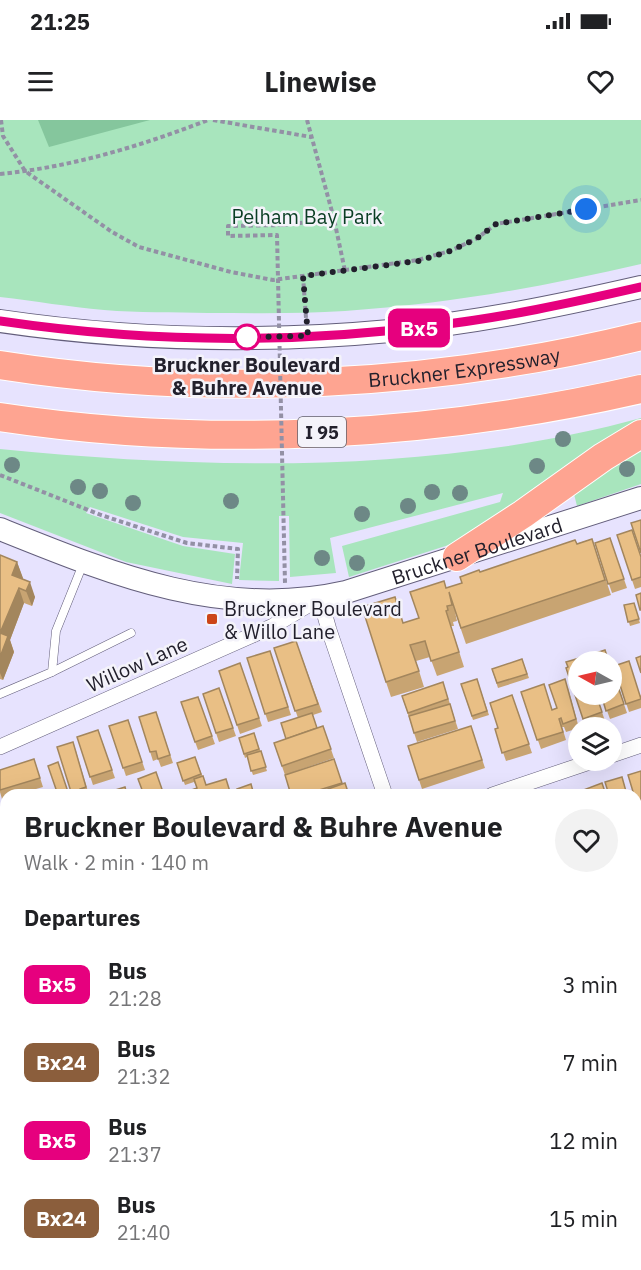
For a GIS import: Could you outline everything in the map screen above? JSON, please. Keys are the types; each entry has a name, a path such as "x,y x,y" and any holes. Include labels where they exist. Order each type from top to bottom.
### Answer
{"highway":[{"path":"544,356 641,320"},
{"name":"Bruckner Expressway","path":"0,365 88,376 154,381 362,380 544,356 641,336"},
{"name":"I 95","path":"0,417 87,428 148,432 211,434 325,432 502,415 641,389"},
{"path":"457,557 523,514 603,457 641,434"}],"main road":[{"path":"0,321 148,336 198,338 308,336 390,331 491,318 641,287"},
{"name":"Bruckner Boulevard","path":"0,529 83,563 139,581 215,597 273,601 320,598 346,592 641,498"}],"street":[{"name":"Willow Lane","path":"0,747 273,626 320,598"},
{"path":"320,598 383,789"},
{"path":"622,752 641,745"},
{"path":"510,789 568,769"}],"lane":[{"path":"52,672 56,631 83,563"},
{"path":"0,694 52,672 131,633"}],"path":[{"path":"1,120 1,135 25,171 112,232 139,247 231,272 273,280 418,261 450,251 476,239 496,224 641,200"},
{"path":"0,174 105,155 155,141 208,120"},
{"path":"213,120 311,137"},
{"path":"307,120 334,219 345,271"},
{"path":"285,583 277,235 228,236 228,226 283,225 334,219"},
{"path":"303,276 308,336"},
{"path":"0,475 101,515 187,543 238,549 237,582"}],"green space":[{"name":"Pelham Bay Park","path":"0,120 641,120 641,264 494,294 420,304 328,312 130,312 0,297"},
{"path":"38,120 150,120 49,147"},
{"path":"641,418 641,425 458,542 349,577 342,546 500,502 503,493 330,538 336,573 290,577 289,516 279,516 279,581 239,580 243,543 183,537 90,507 86,513 183,546 235,554 232,584 126,562 0,513 0,449 160,461 322,462 403,458 484,449 563,436"},
{"path":"641,447 641,484 577,506 574,494"}],"building":[{"path":"641,520 641,553 631,523"},
{"path":"632,530 641,557 641,577 632,580 617,535"},
{"path":"610,538 624,579 608,584 595,543"},
{"path":"592,539 605,580 461,628 449,592 452,605 447,606 446,611 459,652 431,661 425,641 410,645 419,671 386,682 362,607 395,597 403,623 419,618 410,592 444,581 446,588 462,583 460,577 479,570 480,572 575,540 577,544"},
{"path":"0,555 17,562 12,575 30,582 26,591 19,588 0,633"},
{"path":"641,593 641,610 640,610 636,595"},
{"path":"634,603 639,619 628,622 624,605"},
{"path":"0,633 8,636 0,657"},
{"path":"296,641 318,704 295,711 274,648"},
{"path":"270,651 288,707 265,714 247,658"},
{"path":"641,656 641,673 636,658"},
{"path":"522,659 527,674 497,683 492,669"},
{"path":"629,661 641,699 626,704 622,691 622,663"},
{"path":"240,663 259,718 237,725 219,671"},
{"path":"477,679 487,711 472,716 461,684"},
{"path":"565,679 568,705 572,705 575,717 568,717 568,722 563,724 561,718 559,719 563,732 537,740 521,692 544,684 552,710 557,708 549,685"},
{"path":"443,682 448,699 408,713 402,696"},
{"path":"219,688 233,728 216,733 203,694"},
{"path":"512,695 529,744 502,753 495,729 498,728 490,703"},
{"path":"198,697 212,736 195,742 181,702"},
{"path":"450,704 455,721 414,733 409,716"},
{"path":"578,705 600,705 602,712 582,717"},
{"path":"604,705 621,705 606,711"},
{"path":"156,712 170,755 158,759 156,751 150,752 139,717"},
{"path":"312,713 317,728 286,739 281,723"},
{"path":"128,720 142,762 123,768 109,726"},
{"path":"323,726 331,749 282,766 274,743"},
{"path":"471,726 482,760 419,780 408,746"},
{"path":"98,730 112,770 90,777 77,737"},
{"path":"254,733 259,749 244,754 239,738"},
{"path":"73,742 86,787 70,789 57,747"},
{"path":"261,751 266,767 251,771 247,755"},
{"path":"195,757 201,774 183,781 177,763"},
{"path":"34,759 40,778 0,789 0,770"},
{"path":"334,759 342,783 322,789 289,789 285,775"},
{"path":"58,762 67,789 56,789 48,766"},
{"path":"641,771 641,789 632,789 628,775"},
{"path":"156,772 162,789 142,789 138,779"},
{"path":"203,776 206,785 226,779 229,789 194,789 197,788 194,779"},
{"path":"622,777 625,789 607,789 605,782"},
{"path":"345,783 347,789 328,789"},
{"path":"602,783 604,789 586,789"},
{"path":"251,784 252,789 237,789"}],"bus line":[{"name":"Bx5","path":"0,321 102,333 198,338 348,334 491,318 641,287"}],"place":[{"name":"Bruckner Boulevard & Buhre Avenue","path":"247,337"},
{"name":"Bruckner Boulevard & Willo Lane","path":"212,619"}],"route":[{"path":"247,337 308,336 303,276 418,261 450,251 476,239 496,224 586,209"}]}
